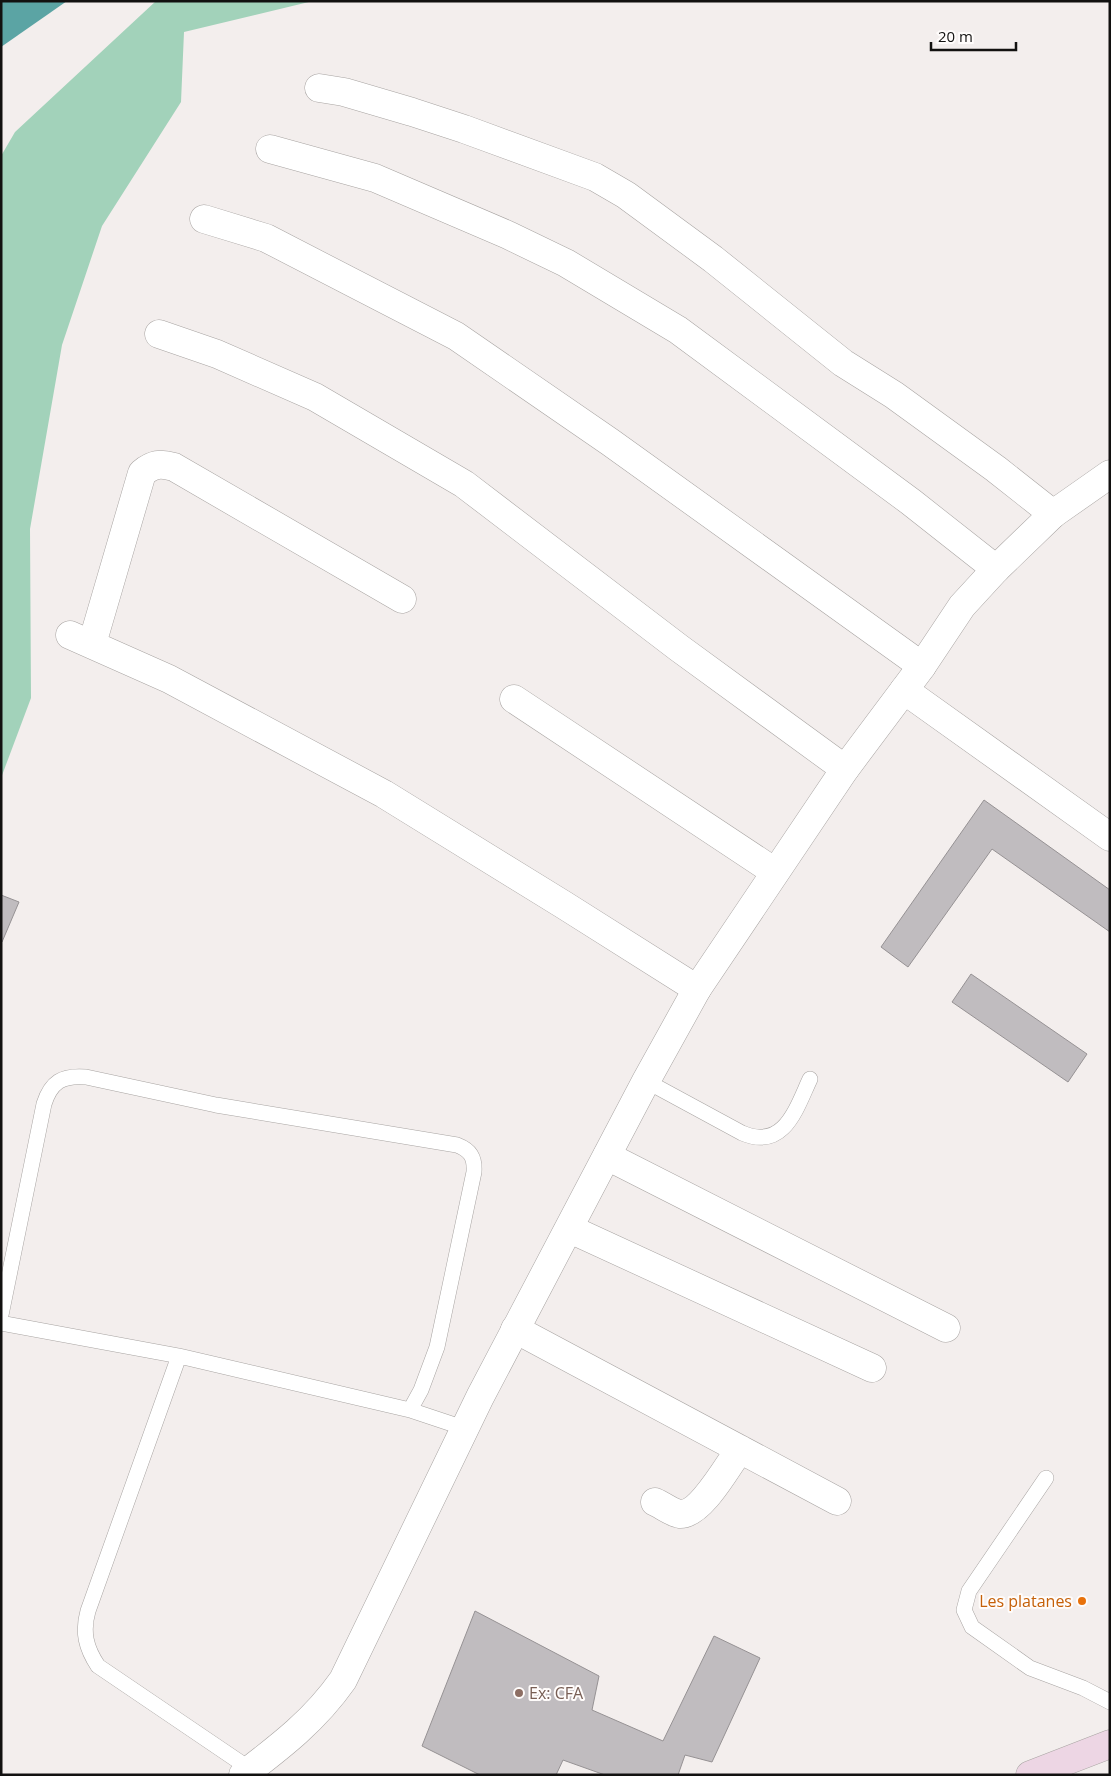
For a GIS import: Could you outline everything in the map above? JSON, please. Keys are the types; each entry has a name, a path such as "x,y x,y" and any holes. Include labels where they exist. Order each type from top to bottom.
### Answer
{"main road":[{"path":"1030,1775 1110,1744"}],"street":[{"path":"319,88 344,92 412,112 595,176 626,195 713,259 843,363 894,395 996,469 1053,514"},
{"path":"270,148 375,178 508,235 566,263 678,330 903,496 996,569"},
{"path":"204,219 266,238 456,336 626,454 922,666"},
{"path":"158,334 217,354 315,396 376,434 464,484 679,648 845,769"},
{"path":"402,598 174,467 157,464 149,467 142,473 81,640 170,679 384,794 564,904 697,989"},
{"path":"246,1773 300,1730 318,1712 343,1680 464,1428 646,1081 697,989 774,872 845,769 922,666 962,606 996,569 1053,514 1110,474"},
{"path":"904,690 1110,837"},
{"path":"514,699 774,872"},
{"path":"607,1156 946,1328"},
{"path":"570,1229 872,1368"},
{"path":"515,1329 837,1501"},
{"path":"655,1502 678,1514 688,1513 698,1506 707,1495 740,1449"}],"lane":[{"path":"1,1316 44,1104 54,1084 63,1078 86,1076 216,1105 457,1145 465,1148 472,1154 474,1172 437,1347 421,1390 410,1410"},
{"path":"646,1081 742,1133 760,1138 770,1136 786,1126 810,1079"},
{"path":"1,1323 179,1356 410,1410 464,1428"},
{"path":"179,1356 88,1611 84,1625 85,1640 90,1654 98,1666 246,1773"},
{"path":"1046,1478 969,1591 964,1610 972,1627 1030,1668 1084,1688 1110,1702"}],"green space":[{"path":"156,1 313,1 184,32 181,102 102,226 62,345 30,529 31,698 1,778 1,156 15,132"}],"water":[{"path":"1,1 67,1 1,47"}],"building":[{"path":"984,800 1110,890 1110,932 992,849 908,967 881,947"},
{"path":"1,895 19,902 2,942 1,942"},
{"path":"971,974 1087,1054 1068,1082 952,1002"},
{"name":"Ex: CFA","path":"475,1611 599,1676 592,1710 663,1741 714,1636 760,1658 712,1762 685,1755 678,1775 605,1775 563,1760 556,1775 480,1775 422,1746"}],"place":[{"name":"Les platanes","path":"1082,1601"},
{"name":"Ex: CFA","path":"519,1693"}]}
